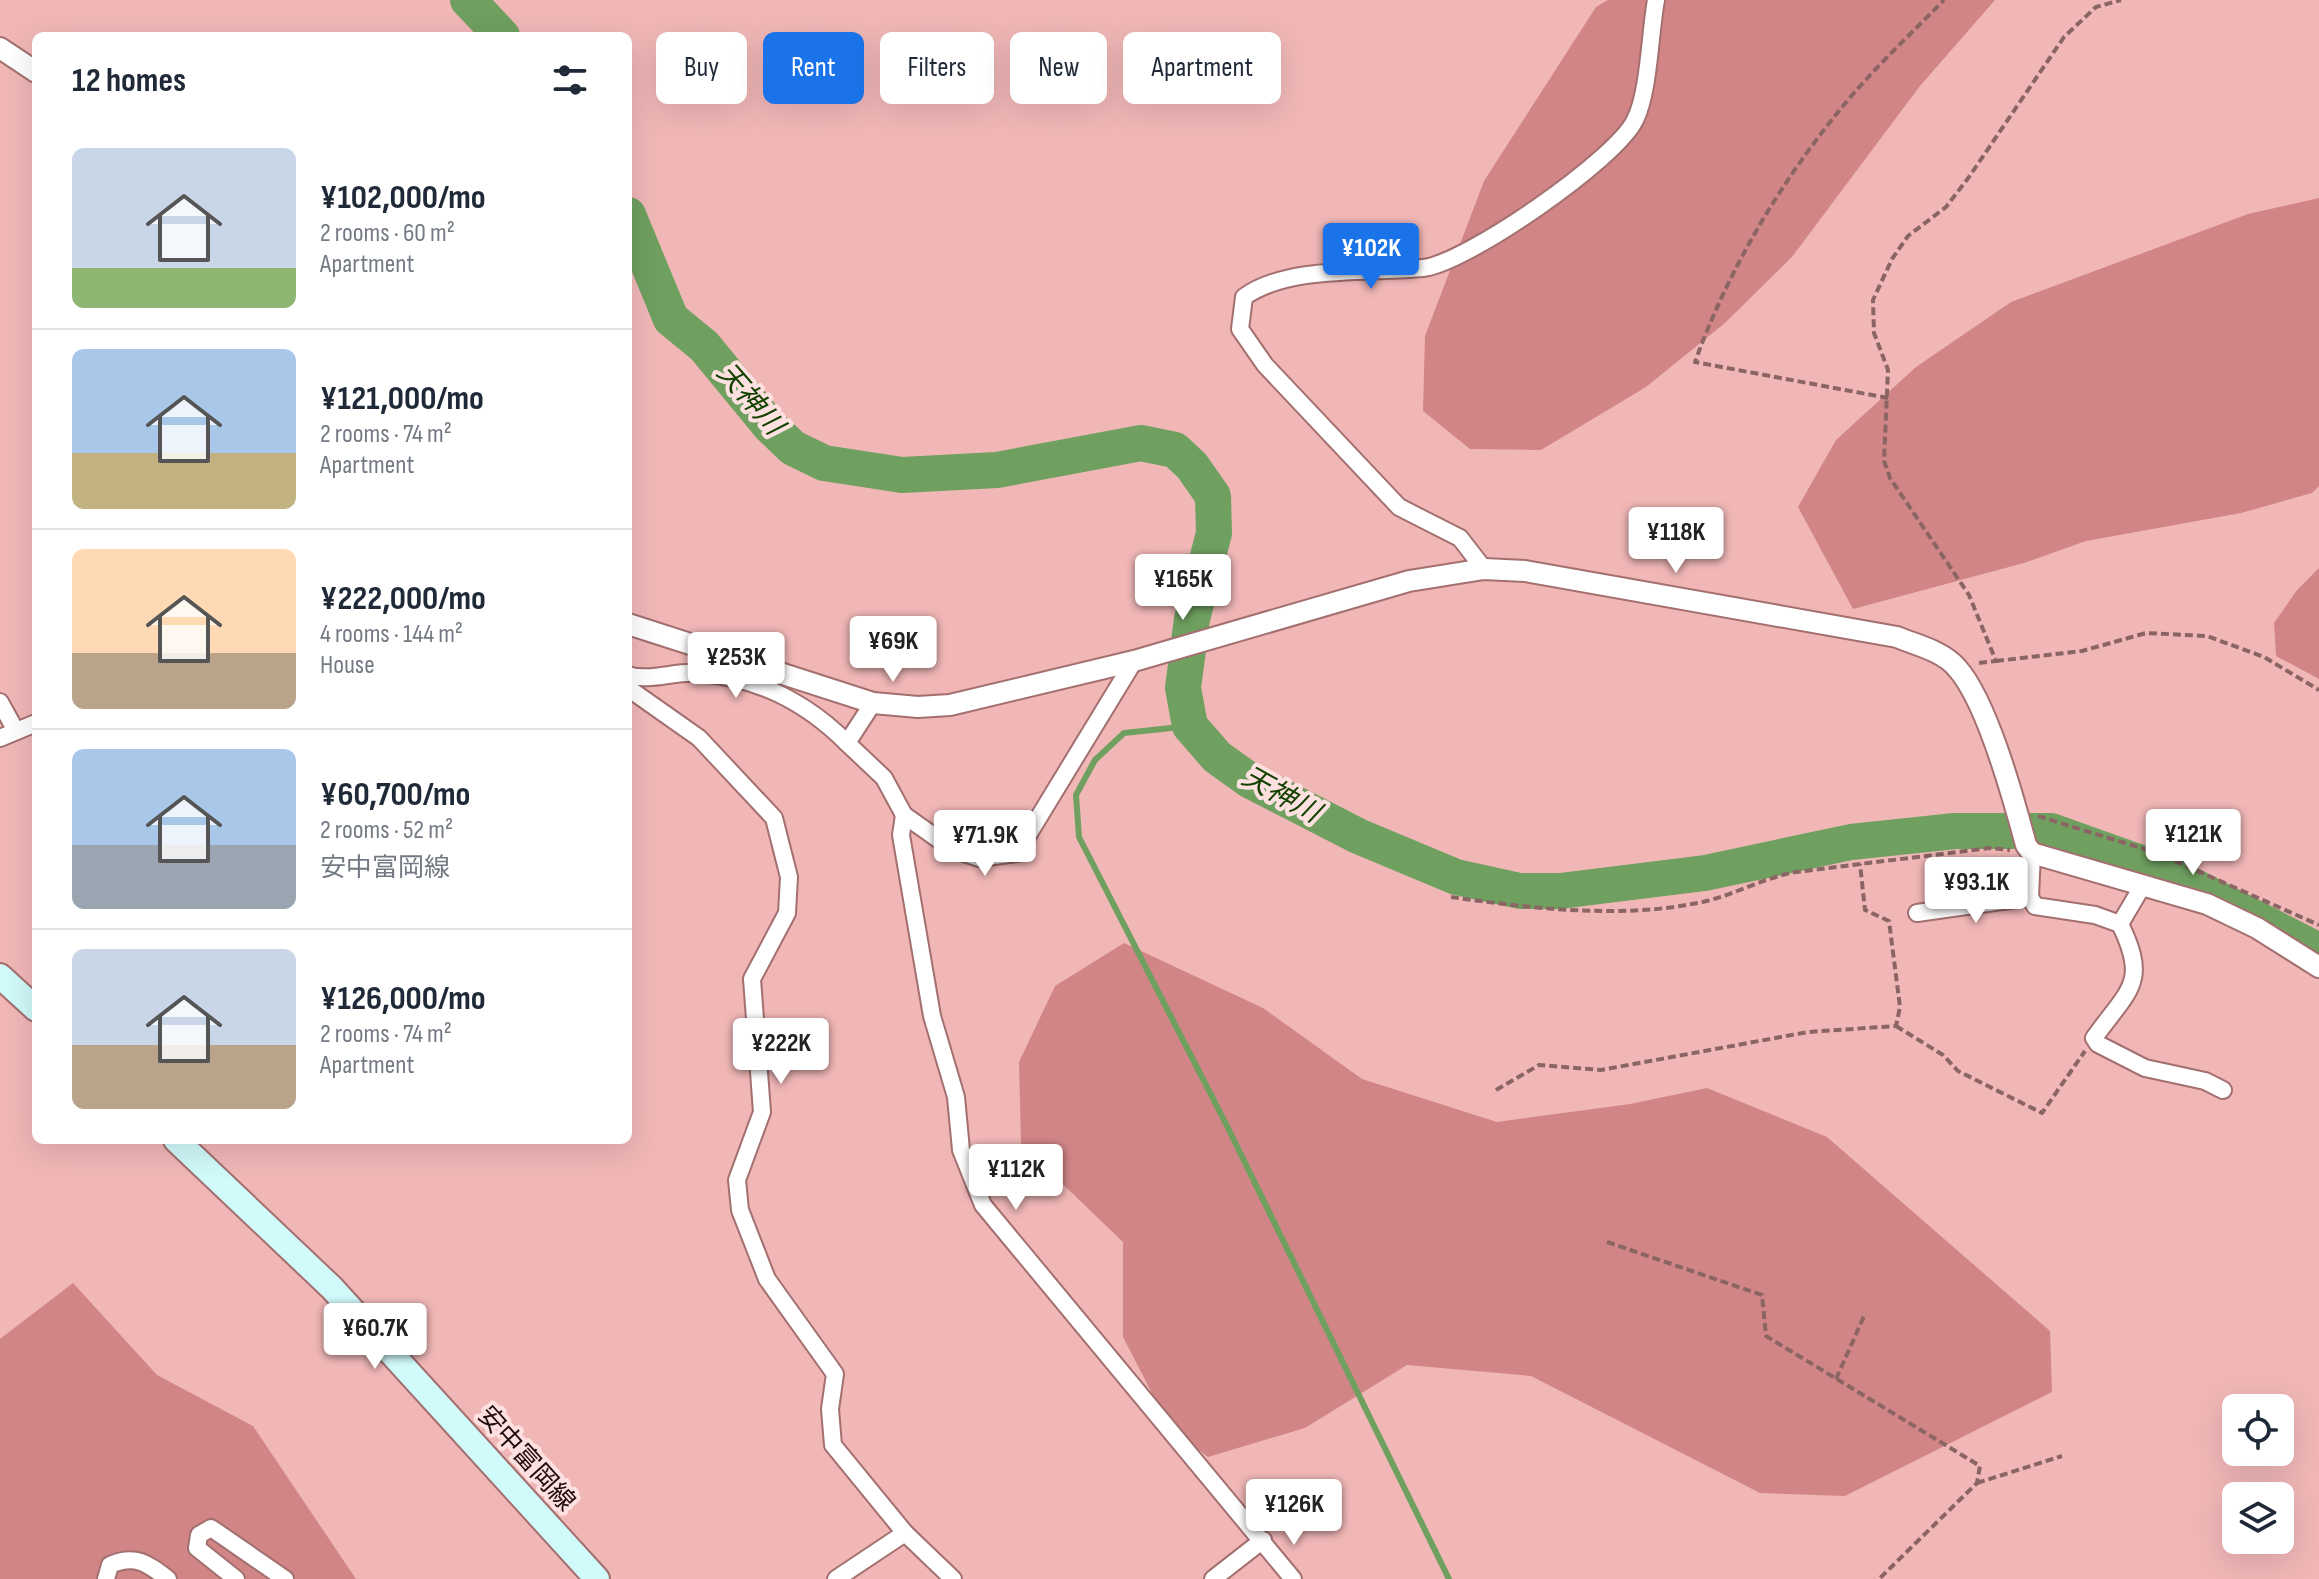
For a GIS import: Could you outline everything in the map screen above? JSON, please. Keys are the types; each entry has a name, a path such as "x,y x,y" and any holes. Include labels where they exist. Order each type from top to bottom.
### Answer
{"main road":[{"path":"0,976 32,1005"},
{"name":"安中富岡線","path":"180,1144 332,1288 597,1579"}],"street":[{"path":"1484,569 1460,538 1399,507 1332,440 1265,365 1240,329 1244,297 1281,280 1427,268 1450,260 1501,231 1604,157 1635,120 1651,45 1656,0"},
{"path":"0,48 32,69"},
{"path":"632,625 873,703 918,707 950,705 1134,661 1165,649 1394,585 1484,569 1525,571 1897,637 1943,657 1957,667 1975,696 2029,849 2030,897 2035,906 2046,911 2095,915 2120,924 2136,956 2133,984 2094,1038 2107,1050 2145,1068 2205,1081 2223,1090"},
{"path":"632,675 696,673 751,682 793,698 821,717 884,778 904,815 952,849 979,858 1017,853 1134,661"},
{"path":"632,691 699,738 774,818 789,877 787,913 752,979 762,1112 737,1180 740,1210 767,1279 835,1374 830,1409 833,1445 905,1533 953,1579"},
{"path":"0,702 8,735 32,725"},
{"path":"847,743 873,703"},
{"path":"904,815 901,835 932,1016 956,1097 961,1150 983,1205 1293,1579"},
{"path":"2029,849 2207,904 2257,928 2319,967"},
{"path":"2120,924 2143,885"},
{"path":"1917,913 2030,897"},
{"path":"236,1579 197,1548 199,1535 211,1528 285,1579"},
{"path":"836,1579 905,1533"},
{"path":"1213,1579 1263,1540"},
{"path":"106,1579 110,1565 127,1557 146,1561 168,1579"}],"path":[{"path":"1888,398 1695,362 1708,324 1792,172 1860,87 1944,0"},
{"path":"1996,661 1969,595 1890,478 1884,461 1888,370 1874,333 1873,300 1892,259 1908,236 1946,207 2064,37 2096,7 2121,0"},
{"path":"1957,667 2082,651 2146,633 2207,636 2264,657 2319,690"},
{"path":"2017,813 2157,853 2319,925"},
{"path":"1451,897 1540,908 1619,909 1697,903 1772,876 1990,848 2029,849"},
{"path":"1860,864 1865,910 1889,921 1900,1007 1896,1026"},
{"path":"1496,1090 1539,1065 1601,1070 1808,1032 1896,1026 1943,1055 1958,1071 2042,1113 2094,1038"},
{"path":"1607,1242 1762,1295 1766,1336 1980,1466 1977,1483"},
{"path":"1836,1379 1865,1314"},
{"path":"1879,1579 1977,1483 2062,1456"}],"shaded area":[{"path":"1608,0 1995,0 1920,86 1792,257 1725,323 1646,387 1541,450 1470,449 1423,411 1425,336 1484,181 1596,7"},
{"path":"2319,198 2319,486 2312,493 2241,513 2086,541 2024,563 1853,609 1798,507 1836,440 1916,367 2011,302 2248,214"},
{"path":"2319,568 2319,679 2276,656 2274,623 2297,590"},
{"path":"1124,943 1263,1008 1362,1079 1497,1122 1630,1104 1707,1088 1827,1137 2050,1331 2052,1392 1845,1496 1760,1493 1531,1376 1407,1365 1305,1428 1208,1457 1170,1428 1123,1337 1123,1242 1021,1144 1019,1062 1055,986"},
{"path":"73,1283 157,1375 253,1426 356,1579 0,1579 0,1339"}],"waterway":[{"name":"天神川","path":"468,0 498,32"},
{"name":"天神川","path":"632,225 671,319 704,346 770,426 793,448 824,463 902,475 997,470 1141,443 1175,450 1192,466 1213,496 1214,533 1192,619 1183,688 1190,726 1217,757 1249,780 1358,836 1456,877 1520,891 1560,891 1705,873 1851,842 1955,831 2051,831 2166,872 2319,951"},
{"path":"1190,726 1124,733 1095,760 1076,795 1079,837 1227,1126 1449,1579"}]}
